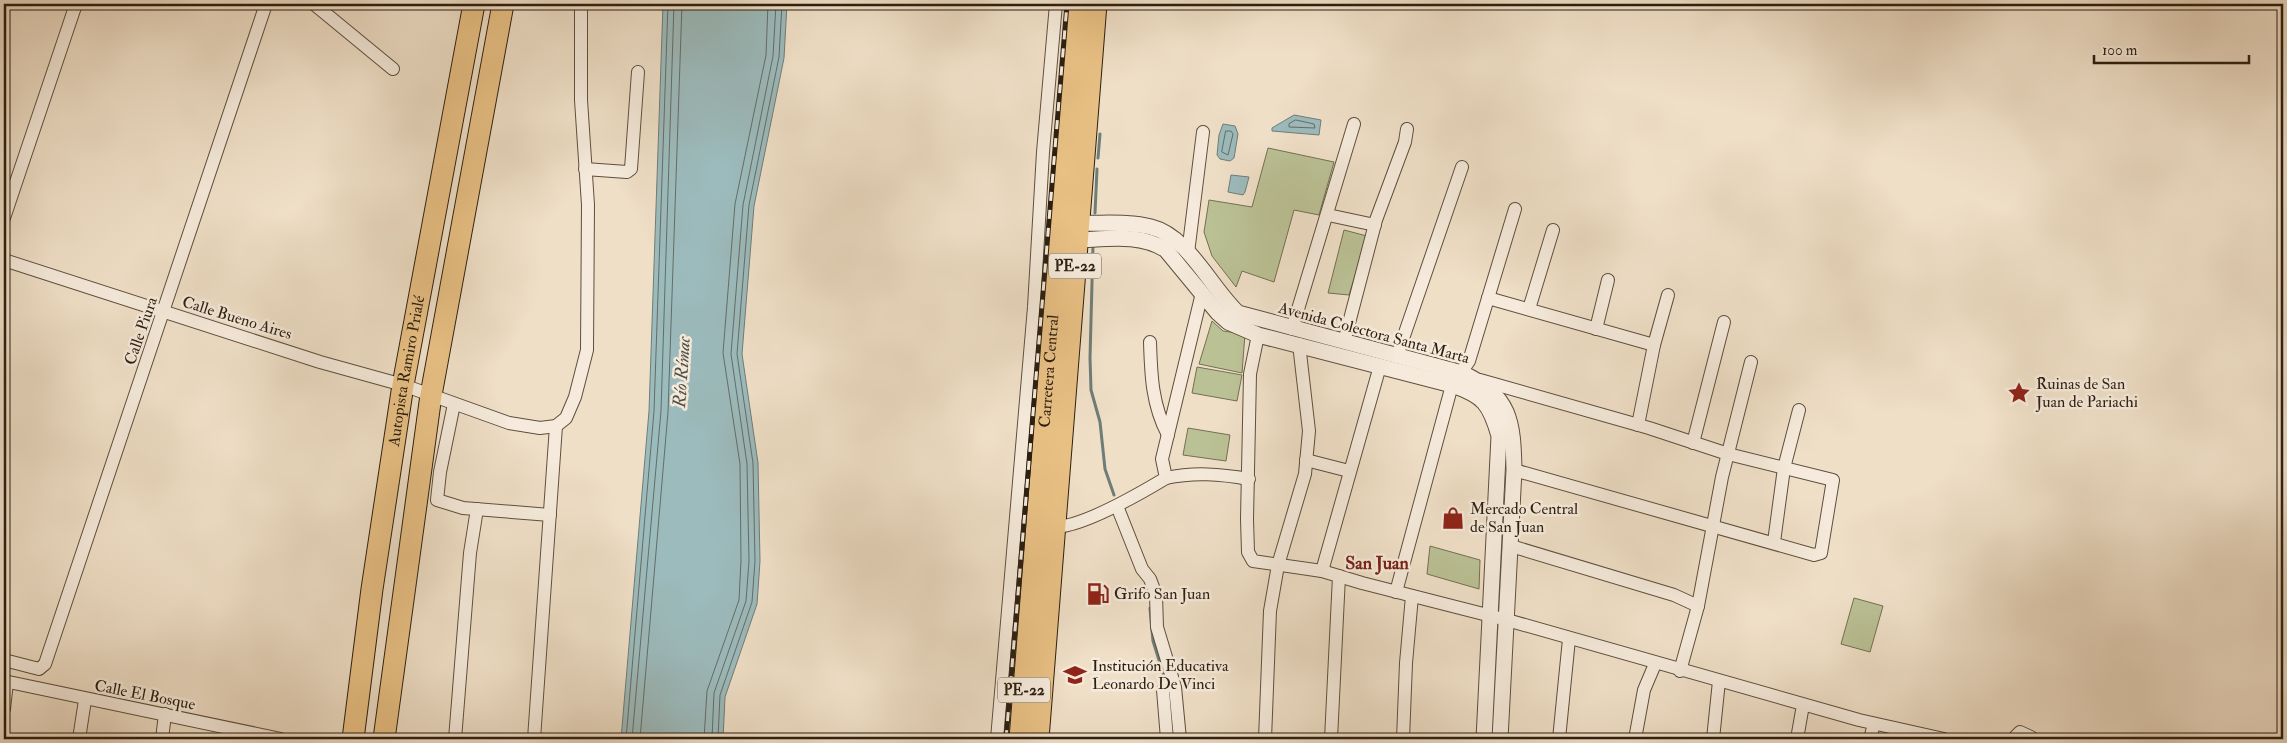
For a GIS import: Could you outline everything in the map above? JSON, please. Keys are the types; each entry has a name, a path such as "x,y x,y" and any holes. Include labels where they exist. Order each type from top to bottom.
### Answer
{"highway":[{"name":"Autopista Ramiro Prialé","path":"353,739 372,589 403,386 474,4"},
{"name":"Autopista Ramiro Prialé","path":"384,739 431,396 503,4"},
{"name":"Carretera Central","path":"1020,739 1028,641 1046,527 1078,231 1086,13"},
{"name":"Carretera Central","path":"1038,739 1046,527 1086,13"}],"street":[{"path":"4,218 76,4"},
{"name":"Calle Piura","path":"4,660 39,669 43,668 165,312 266,4"},
{"path":"314,4 393,69"},
{"path":"534,739 556,426 566,418 575,397 587,350 588,205 581,100 581,4"},
{"path":"997,739 1034,307 1043,152 1056,4"},
{"path":"585,169 628,172 631,170 638,72"},
{"path":"1292,329 1354,124"},
{"path":"1344,342 1374,225 1405,142 1407,129"},
{"path":"1188,253 1203,132"},
{"path":"1397,356 1462,167"},
{"path":"1396,592 1515,209"},
{"path":"1328,215 1374,225"},
{"name":"Avenida Colectora Santa Marta","path":"1078,231 1137,224 1153,227 1170,236 1188,253 1225,301 1238,313 1397,356 1462,379 1498,398 1507,411 1513,432 1514,470 1500,739"},
{"path":"1529,309 1553,230"},
{"name":"Avenida Colectora Santa Marta","path":"1078,231 1155,243 1166,250 1228,322 1258,335 1380,366 1462,379 1484,403 1495,420 1499,436 1484,739"},
{"name":"Calle Bueno Aires","path":"4,260 403,386 524,427 556,426"},
{"path":"1596,328 1608,280"},
{"path":"1166,478 1162,459 1202,293"},
{"path":"1638,425 1654,345 1668,295"},
{"path":"1488,298 1654,345"},
{"path":"1693,443 1724,322"},
{"path":"1258,335 1250,374 1248,552 1253,561 1322,571 1507,620 1803,705 1874,724 1944,739"},
{"path":"1150,342 1154,403 1168,435"},
{"path":"1266,739 1270,611 1278,565 1305,474 1309,431 1299,344"},
{"path":"1680,670 1698,606 1728,454 1751,362"},
{"path":"1322,571 1380,366"},
{"path":"1462,379 1638,425 1728,454 1833,480 1821,553 1818,554 1714,528 1514,470"},
{"path":"454,404 440,472 437,500 452,506 550,515"},
{"path":"1774,542 1784,468 1799,410"},
{"path":"1306,460 1349,471"},
{"path":"1046,527 1117,506 1166,478 1182,475 1216,474 1248,479"},
{"path":"1117,506 1142,569 1150,579 1156,595 1157,627 1173,680 1179,709 1180,739"},
{"path":"455,739 470,553 478,509"},
{"path":"1511,546 1674,595 1698,606"},
{"path":"1331,739 1339,576"},
{"path":"1402,739 1412,596"},
{"path":"1005,638 1028,641"},
{"path":"1559,739 1569,639"},
{"path":"1635,739 1644,690 1655,664"},
{"path":"1167,739 1162,690 1173,680"},
{"path":"4,709 5,681"},
{"name":"Calle El Bosque","path":"5,681 85,700 165,714 244,735 281,739"},
{"path":"1713,739 1719,681"},
{"path":"79,739 85,700"},
{"path":"1797,739 1803,705"},
{"path":"162,739 165,714"},
{"path":"1870,739 1874,724"},
{"path":"2013,739 2020,732 2030,736 2032,739"}],"green space":[{"path":"1268,148 1334,162 1319,215 1294,210 1274,282 1242,271 1236,287 1212,256 1204,232 1209,200 1252,207"},
{"path":"1344,230 1367,236 1349,295 1328,293"},
{"path":"1212,321 1223,331 1245,334 1242,373 1199,364"},
{"path":"1197,367 1242,375 1237,401 1192,393"},
{"path":"1188,428 1230,435 1226,461 1183,455"},
{"path":"1430,546 1480,560 1479,589 1427,574"},
{"path":"1854,598 1883,606 1870,652 1841,644"}],"water":[{"name":"Río Rímac","path":"663,4 787,4 784,58 754,206 742,354 758,463 760,561 757,604 725,697 723,739 621,739 649,411"},
{"path":"1294,115 1321,120 1319,135 1272,131 1272,128"},
{"path":"1223,124 1235,126 1238,134 1234,158 1230,161 1220,159 1217,155 1219,135"},
{"path":"1231,175 1249,177 1243,195 1228,192"}],"waterway":[{"path":"1098,158 1100,134"},
{"path":"1095,213 1097,169"},
{"path":"1093,245 1091,390 1100,422 1105,469 1114,495"},
{"path":"1150,608 1153,641 1165,679"}],"railway":[{"path":"1006,739 1067,4"}],"place":[{"name":"Ruinas de San Juan de Pariachi","path":"2019,393"},
{"name":"Mercado Central de San Juan","path":"1453,518"},
{"name":"Grifo San Juan","path":"1098,594"},
{"name":"Institución Educativa Leonardo De Vinci","path":"1075,675"}],"district":[{"name":"San Juan","path":"1377,563"}]}
